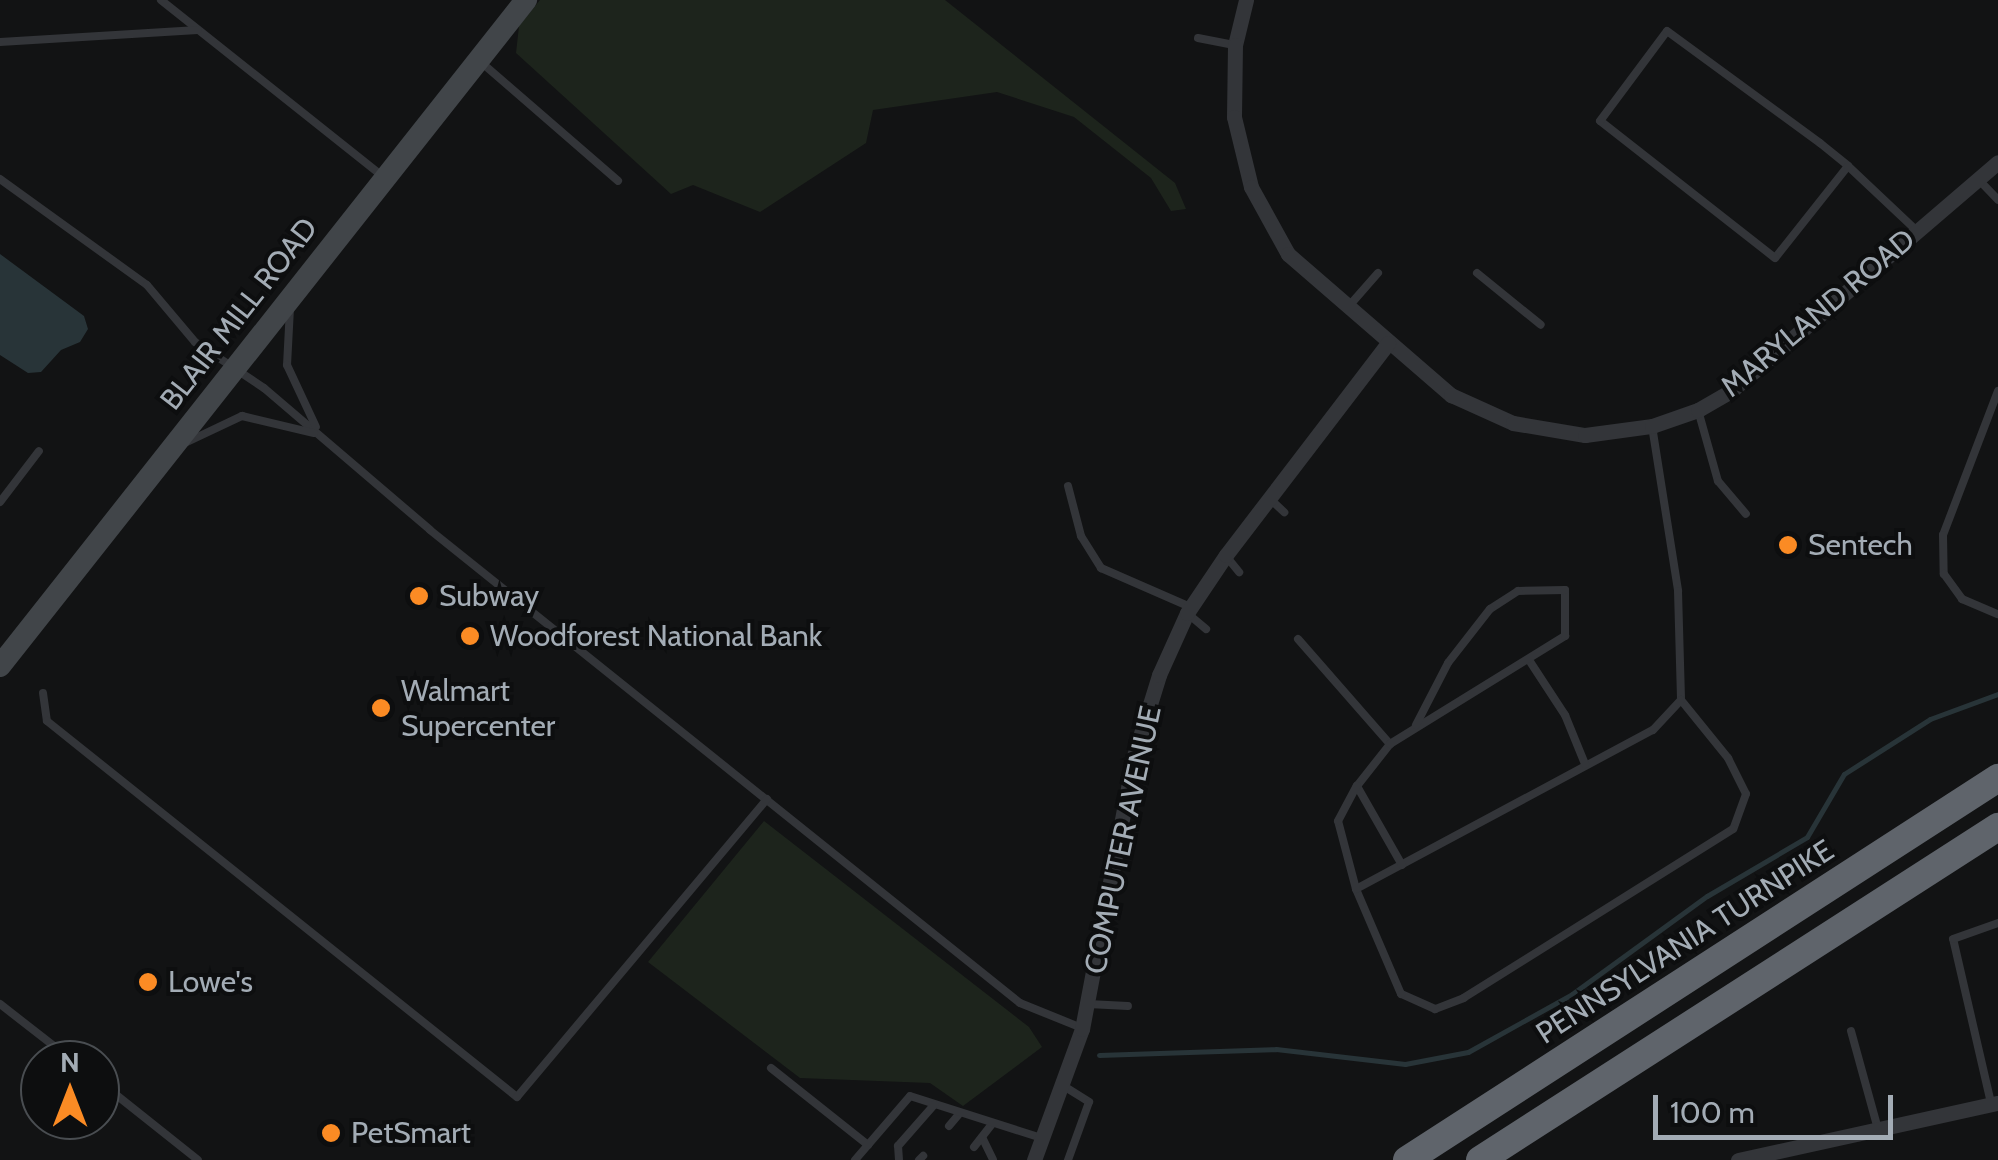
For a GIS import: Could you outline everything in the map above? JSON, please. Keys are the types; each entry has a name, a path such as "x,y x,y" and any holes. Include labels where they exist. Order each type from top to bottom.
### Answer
{"highway":[{"name":"PENNSYLVANIA TURNPIKE","path":"1407,1160 1998,778"},
{"path":"1480,1160 1998,827"}],"main road":[{"name":"BLAIR MILL ROAD","path":"2,658 526,0"}],"street":[{"name":"MARYLAND ROAD","path":"1246,0 1235,45 1234,116 1250,187 1288,254 1346,310 1451,395 1512,423 1584,435 1652,426 1698,410 1732,390 1998,162"},
{"name":"COMPUTER AVENUE","path":"1034,1160 1082,1029 1134,756 1189,610 1226,554 1388,343"},
{"path":"1738,1160 1995,1104"}],"lane":[{"path":"160,0 385,178"},
{"path":"0,42 198,30"},
{"path":"1848,166 1774,258 1600,121 1667,31 1848,166 1917,230"},
{"path":"1198,38 1235,45"},
{"path":"478,60 618,181"},
{"path":"0,179 77,240 122,266 195,342 321,435 1020,1003 1082,1029"},
{"path":"1978,179 1998,200"},
{"path":"1346,310 1378,273"},
{"path":"1477,273 1541,326"},
{"path":"291,296 287,365 321,435"},
{"path":"1998,392 1942,535 1944,574 1962,599 1998,614"},
{"path":"1698,410 1718,481 1746,514"},
{"path":"170,451 242,416 262,416 321,435"},
{"path":"1416,725 1448,663 1490,609 1518,592 1565,590 1565,636 1390,744 1357,786 1338,821 1356,889 1401,994 1435,1009 1464,998 1734,829 1746,794 1728,758 1681,700 1678,590 1652,426"},
{"path":"0,502 39,452"},
{"path":"1068,486 1081,536 1101,568 1189,610 1206,629"},
{"path":"1269,498 1284,512"},
{"path":"1226,554 1239,572"},
{"path":"1298,638 1390,744"},
{"path":"1530,660 1565,715 1585,764"},
{"path":"43,693 47,721 517,1097 767,799"},
{"path":"1356,889 1652,730 1681,700"},
{"path":"1357,786 1402,865"},
{"path":"1995,1104 1954,939 1998,923"},
{"path":"0,1004 46,1040"},
{"path":"1088,1004 1128,1006"},
{"path":"1851,1031 1878,1129"},
{"path":"771,1068 868,1145"},
{"path":"1062,1085 1088,1102 1068,1160"},
{"path":"856,1160 910,1096 991,1125 1042,1138"},
{"path":"120,1098 198,1160"},
{"path":"899,1160 898,1146 934,1105"},
{"path":"949,1126 960,1114"},
{"path":"974,1147 991,1125"},
{"path":"982,1136 992,1160"}],"shaded area":[{"path":"540,0 945,0 1175,183 1186,209 1171,211 1151,178 1074,117 997,92 873,110 866,143 760,212 693,185 671,194 516,53 519,26"},
{"path":"0,254 84,316 88,329 80,342 61,350 41,372 28,373 0,355"},
{"path":"764,821 1029,1027 1042,1047 963,1106 930,1083 800,1078 648,962"}],"waterway":[{"path":"1099,1055 1276,1049 1405,1064 1468,1052 1572,994 1707,896 1807,837 1844,774 1930,719 1998,694"}],"place":[{"name":"Sentech","path":"1788,545"},
{"name":"Subway","path":"419,596"},
{"name":"Woodforest National Bank","path":"470,636"},
{"name":"Walmart Supercenter","path":"381,708"},
{"name":"Lowe's","path":"148,982"},
{"name":"PetSmart","path":"331,1133"}]}
